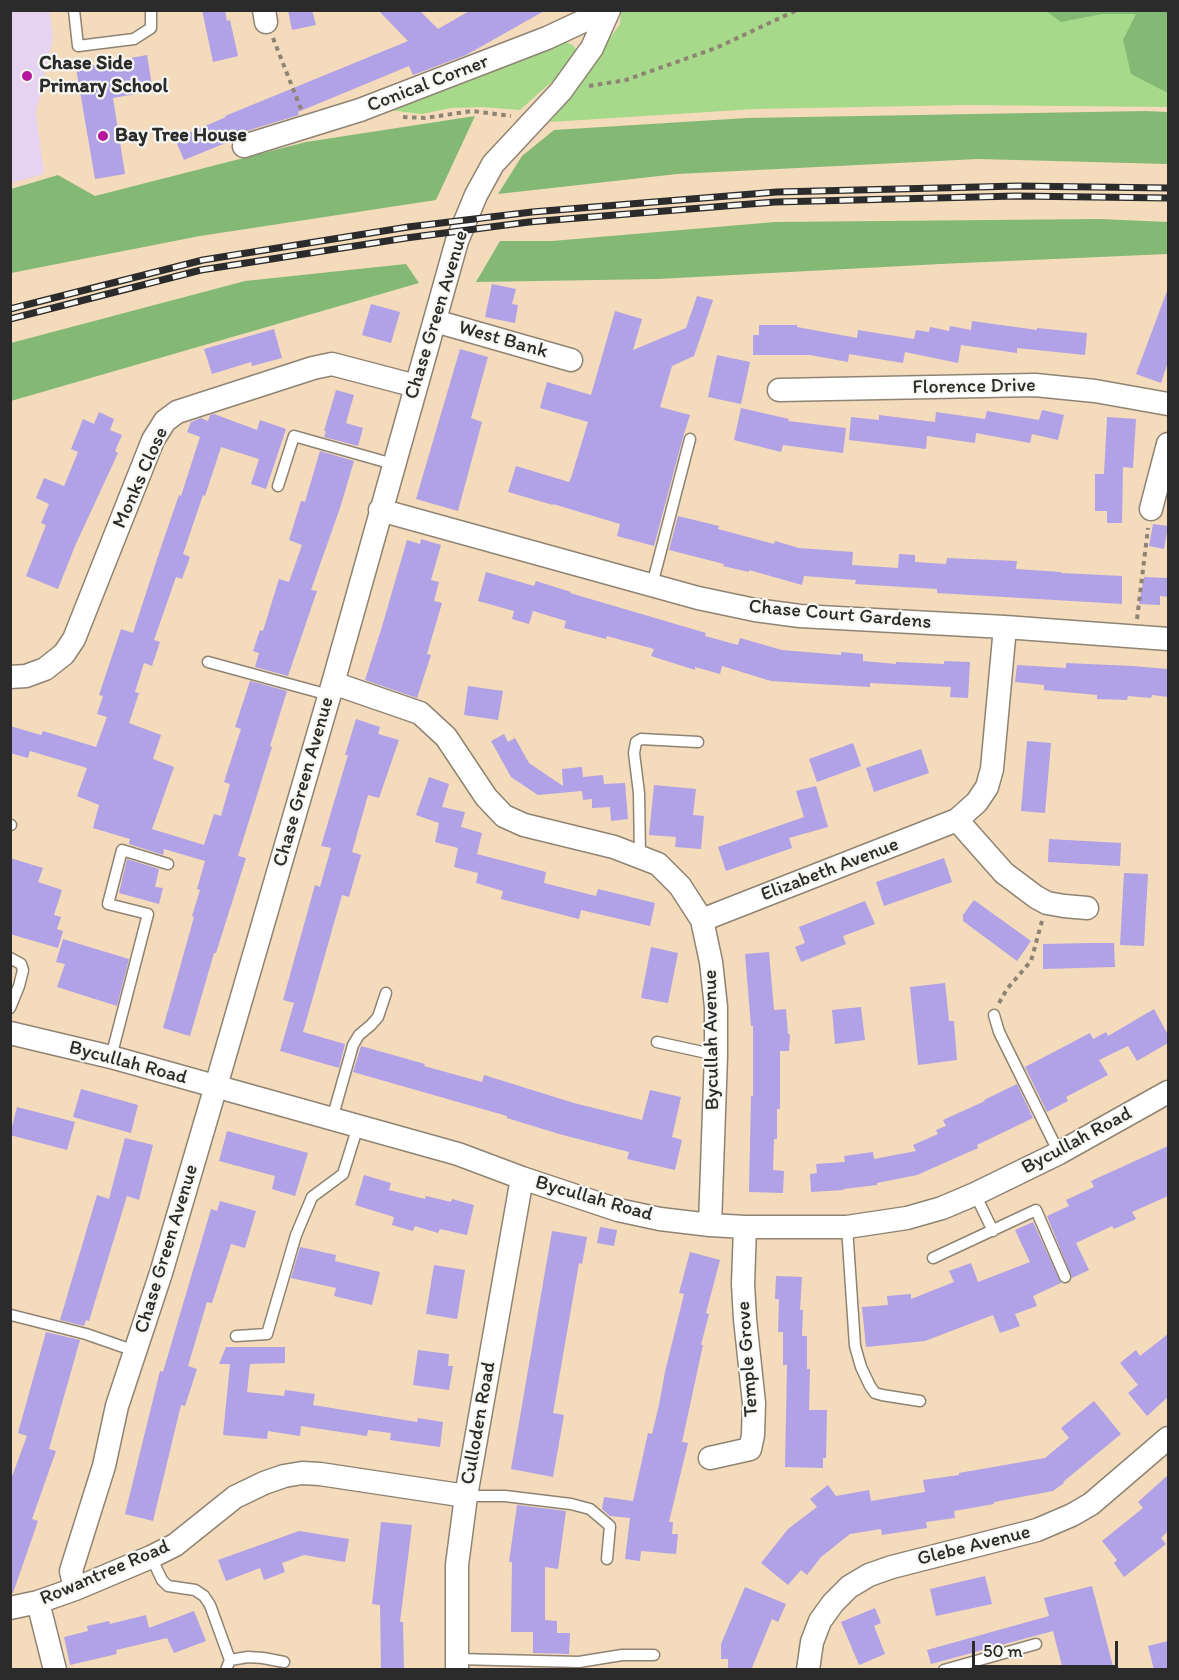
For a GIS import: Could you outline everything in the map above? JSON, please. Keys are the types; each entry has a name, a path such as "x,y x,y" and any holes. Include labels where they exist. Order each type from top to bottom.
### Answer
{"street":[{"name":"Chase Green Avenue","path":"75,1589 71,1571 104,1466 117,1406 161,1273 216,1086 457,241 476,195 493,164 561,91 592,48 608,10"},
{"name":"Conical Corner","path":"244,146 360,110 547,38 608,10"},
{"name":"West Bank","path":"435,321 570,360"},
{"name":"Monks Close","path":"10,677 26,676 45,669 64,654 74,639 153,440 165,421 177,412 332,364 416,386"},
{"name":"Florence Drive","path":"778,390 1035,385 1095,391 1168,404"},
{"path":"1151,509 1168,444"},
{"name":"Chase Court Gardens","path":"380,510 698,598 744,608 800,616 1005,627 1168,639"},
{"name":"Elizabeth Avenue","path":"702,920 957,820 977,802 987,787 992,769 1005,627"},
{"name":"Bycullah Avenue","path":"331,689 420,713 446,737 486,797 504,816 524,825 614,847 658,864 681,886 702,920 711,962 716,1007 710,1225"},
{"path":"957,820 1005,873 1036,897 1047,903 1087,908"},
{"name":"Bycullah Road","path":"10,1033 111,1057 458,1154 522,1179 618,1210 660,1219 745,1227 847,1227 907,1218 942,1208 1059,1153 1168,1092"},
{"name":"Culloden Road","path":"457,1664 457,1565 466,1496 522,1179"},
{"name":"Temple Grove","path":"710,1458 750,1449 753,1435 754,1403 743,1284 745,1227"},
{"name":"Glebe Avenue","path":"808,1670 812,1642 820,1621 849,1587 869,1575 892,1567 1037,1530 1072,1515 1091,1504 1168,1438"},
{"name":"Rowantree Road","path":"10,1608 38,1602 75,1589 152,1557 175,1545 235,1497 284,1476 303,1473 320,1474 466,1496"},
{"path":"38,1602 55,1670"}],"lane":[{"path":"74,10 78,46 134,39 151,28 151,10"},
{"path":"278,486 294,436 393,464"},
{"path":"651,585 690,439"},
{"path":"208,662 331,689"},
{"path":"640,857 639,793 634,753 636,742 641,739 698,742"},
{"path":"111,1057 148,914 108,904 122,850 168,864"},
{"path":"10,958 21,964 23,970 10,1008"},
{"path":"332,1119 353,1044 378,1017 386,993"},
{"path":"994,1014 999,1032 1059,1153"},
{"path":"657,1042 716,1055"},
{"path":"236,1336 267,1334 296,1235 312,1197 343,1174 358,1125"},
{"path":"975,1194 993,1231"},
{"path":"933,1258 1036,1210 1065,1277"},
{"path":"847,1227 855,1346 861,1367 875,1393 920,1401"},
{"path":"10,1316 86,1334 135,1351"},
{"path":"466,1496 505,1496 571,1504 590,1509 610,1526 607,1559"},
{"path":"152,1557 162,1580 168,1586 195,1590 204,1596 210,1605 228,1665 248,1657 284,1662"},
{"path":"944,1670 1036,1644"},
{"path":"457,1664 579,1662 622,1656 654,1655"}],"path":[{"path":"561,91 626,80 716,48 797,10"},
{"path":"265,16 308,127"},
{"path":"397,117 424,118 472,111 505,114 532,121"},
{"path":"1135,636 1151,509"},
{"path":"994,1014 1007,989 1031,961 1047,903"}],"shaded area":[{"name":"Chase Side Primary School","path":"11,10 50,11 53,39 36,113 44,174 11,183"}],"green space":[{"path":"621,11 1168,11 1168,107 967,105 755,109 550,122 620,24"},
{"path":"1046,11 1168,11 1168,93 1131,74 1123,40 1136,14 1102,14 1061,22"},
{"path":"562,41 573,45 578,52 565,71 520,110 482,107 451,108 422,114 380,109"},
{"path":"1168,112 1168,164 978,159 677,174 498,194 522,156 554,130 747,118"},
{"path":"475,116 436,200 200,236 11,273 11,189 58,175 95,196 306,142"},
{"path":"1099,219 1168,222 1168,254 658,279 476,282 500,241 552,241 775,222"},
{"path":"406,264 419,283 11,401 11,343 245,281"}],"building":[{"path":"202,10 225,10 227,21 230,20 238,56 213,62"},
{"path":"288,10 312,10 316,25 292,30"},
{"path":"378,10 419,10 438,29 471,10 546,10 466,55 413,75 409,66 298,112 299,115 240,133 233,140 184,160 175,139 225,116 408,41"},
{"name":"Bay Tree House","path":"147,55 153,91 113,98 125,174 95,179 76,68"},
{"path":"492,284 516,289 512,304 518,305 515,323 485,317"},
{"path":"1167,291 1168,362 1161,383 1136,374"},
{"path":"697,296 713,300 694,356 672,366 660,407 690,415 654,546 617,536 620,524 508,492 516,466 569,482 588,422 540,408 547,382 591,395 615,311 642,319 633,350 686,328"},
{"path":"371,304 400,312 391,343 362,335"},
{"path":"972,321 1037,330 1037,328 1087,333 1085,355 1017,348 1017,353 961,345 958,363 905,352 903,363 849,354 848,362 810,355 753,355 753,335 759,335 759,325 797,325 797,327 857,338 858,330 914,339 916,330 929,332 930,327 949,331 950,326 971,330"},
{"path":"274,329 282,358 252,366 251,362 212,374 204,349"},
{"path":"460,349 488,357 471,418 482,422 458,511 416,499"},
{"path":"717,355 750,362 741,404 708,397"},
{"path":"336,390 354,395 346,423 363,428 358,446 324,437"},
{"path":"741,408 789,419 788,421 846,428 843,453 783,445 781,452 734,440"},
{"path":"1042,410 1064,415 1058,440 1032,434 1030,443 976,433 975,443 927,436 926,449 849,440 851,417 879,420 879,415 935,422 936,412 985,419 987,411 1039,420"},
{"path":"99,412 114,419 110,430 122,435 115,451 118,453 75,546 58,589 26,576 46,525 41,523 49,504 36,498 44,478 64,486 78,452 71,449 83,419 94,424"},
{"path":"214,414 257,430 260,420 286,429 266,489 251,484 259,459 221,447 183,554 190,557 182,579 176,577 154,640 160,642 152,666 144,663 135,692 139,693 129,723 161,735 153,759 174,767 152,829 204,845 214,814 221,816 230,784 224,782 241,729 235,727 250,681 287,691 238,856 246,858 216,953 214,953 190,1036 163,1028 194,917 192,916 200,890 197,889 205,861 164,849 163,855 129,844 130,839 93,828 99,805 77,796 87,768 30,751 28,758 10,753 10,726 41,735 43,731 96,747 107,717 97,714 103,696 99,695 121,629 133,633 200,437 187,432 191,422 201,418 208,421 210,415"},
{"path":"1107,417 1136,419 1133,468 1123,467 1122,523 1107,523 1107,511 1095,511 1095,474 1104,474"},
{"path":"320,451 354,461 311,590 317,591 288,676 255,667 259,653 253,651 260,630 263,631 279,579 289,582 302,545 289,540 301,501 305,502"},
{"path":"678,516 719,526 718,529 774,544 775,541 799,548 853,552 852,565 898,568 899,554 915,555 915,562 946,564 947,558 1017,561 1016,569 1122,576 1122,604 937,593 937,589 855,584 856,580 804,576 802,585 669,550"},
{"path":"1153,524 1168,526 1164,549 1149,546"},
{"path":"421,539 441,545 431,580 439,582 434,601 442,603 427,654 431,655 417,698 365,680 407,540 420,544"},
{"path":"486,572 534,586 536,581 738,645 740,638 782,650 841,655 841,652 863,654 863,661 896,664 896,662 944,664 944,661 970,662 968,698 950,697 951,687 870,683 870,687 771,681 722,666 720,674 695,667 695,670 651,656 654,649 607,636 606,639 564,628 566,621 533,611 529,624 512,619 514,611 478,601"},
{"path":"1144,577 1168,578 1168,597 1160,596 1160,605 1139,604"},
{"path":"1066,663 1168,669 1168,697 1152,695 1151,698 1128,696 1127,700 1097,699 1097,695 1044,690 1044,685 1015,682 1017,665 1066,668"},
{"path":"468,686 503,691 498,720 464,715"},
{"path":"356,719 380,727 378,734 399,740 379,798 368,795 352,852 361,855 349,897 342,895 303,1032 345,1044 339,1068 280,1051 294,1003 283,1000 315,885 320,887 331,848 321,846 348,755 345,755"},
{"path":"504,734 508,742 515,738 529,763 563,786 562,769 582,767 583,777 603,775 604,784 625,783 628,819 611,821 610,807 592,808 592,799 583,800 582,791 538,795 511,777 491,741"},
{"path":"1027,741 1051,743 1045,813 1021,811"},
{"path":"853,743 861,766 817,782 809,759"},
{"path":"921,749 929,773 874,792 866,768"},
{"path":"429,777 449,784 442,807 465,812 461,827 482,833 477,854 546,872 544,883 596,896 598,889 655,903 650,926 581,910 579,919 501,899 503,891 476,883 478,873 454,867 458,848 435,842 439,823 416,815"},
{"path":"654,785 696,789 693,815 704,816 701,849 675,847 676,837 649,835"},
{"path":"816,786 828,827 789,838 792,848 726,871 718,847 804,817 796,791"},
{"path":"1049,839 1121,843 1120,866 1048,862"},
{"path":"10,858 43,868 38,882 62,890 54,915 61,917 57,929 63,931 58,948 10,934"},
{"path":"944,858 952,882 884,906 876,882"},
{"path":"127,859 159,869 155,887 163,888 159,904 119,893"},
{"path":"1124,873 1148,874 1144,946 1120,945"},
{"path":"974,900 1031,941 1017,961 963,921 963,915"},
{"path":"865,901 875,924 843,936 846,944 801,962 795,947 805,943 799,927"},
{"path":"63,939 129,959 117,1006 57,987 65,964 56,962"},
{"path":"1114,943 1115,967 1043,969 1043,944"},
{"path":"651,947 678,953 668,1003 641,998"},
{"path":"769,952 774,1010 786,1009 788,1034 790,1034 789,1051 780,1051 780,1109 777,1109 777,1139 774,1139 773,1170 784,1171 783,1193 749,1192 753,1026 751,1026 745,954"},
{"path":"945,983 949,1021 954,1021 957,1060 918,1065 910,987"},
{"path":"861,1007 865,1040 835,1044 832,1010"},
{"path":"1154,1009 1168,1035 1168,1043 1137,1061 1128,1046 1099,1060 1108,1075 1066,1097 1068,1101 1047,1112 1025,1067 1090,1033 1093,1039 1106,1032 1108,1036"},
{"path":"361,1046 482,1082 484,1075 574,1103 642,1120 650,1090 681,1097 672,1137 682,1140 675,1170 627,1159 629,1152 559,1134 507,1118 507,1116 353,1072"},
{"path":"1017,1084 1033,1118 977,1145 978,1148 917,1175 877,1183 877,1185 811,1192 810,1174 817,1173 816,1164 845,1162 844,1156 873,1152 874,1159 916,1151 913,1145 938,1134 936,1130 946,1126 943,1120"},
{"path":"81,1089 138,1105 131,1133 73,1117"},
{"path":"17,1107 75,1122 67,1150 10,1135"},
{"path":"227,1131 308,1153 295,1196 272,1189 275,1176 219,1161"},
{"path":"125,1138 153,1145 139,1200 127,1196 89,1321 86,1320 84,1326 60,1320 97,1195 109,1199"},
{"path":"1168,1146 1168,1196 1132,1212 1136,1219 1114,1229 1112,1226 1076,1243 1089,1270 1072,1278 1047,1216 1069,1206 1066,1200 1094,1187 1091,1181"},
{"path":"364,1175 391,1183 389,1190 425,1199 426,1196 451,1202 452,1199 474,1205 467,1235 440,1229 438,1233 415,1226 413,1231 392,1225 394,1217 355,1205"},
{"path":"220,1201 256,1211 245,1248 231,1244 212,1303 207,1302 188,1366 197,1369 185,1406 181,1405 153,1521 125,1514 160,1371 163,1372 211,1209 217,1211"},
{"path":"1033,1222 1061,1283 1033,1296 1037,1306 1015,1314 1020,1326 1000,1333 993,1315 925,1341 866,1347 862,1307 888,1305 887,1296 911,1294 911,1299 954,1282 949,1271 971,1263 978,1282 1030,1262 1015,1230"},
{"path":"600,1227 617,1230 614,1246 597,1243"},
{"path":"552,1231 587,1237 582,1264 579,1263 553,1413 564,1415 553,1477 511,1469"},
{"path":"300,1247 336,1255 335,1261 380,1272 372,1305 334,1296 336,1288 291,1278"},
{"path":"690,1252 720,1260 706,1313 709,1314 682,1442 688,1443 669,1522 673,1522 672,1534 678,1534 676,1554 641,1551 640,1561 625,1559 630,1518 610,1516 602,1509 604,1497 633,1501 648,1433 652,1434 659,1405 684,1294 679,1293"},
{"path":"434,1265 465,1270 457,1319 426,1314"},
{"path":"776,1276 802,1277 800,1310 803,1310 802,1336 807,1336 807,1369 810,1369 809,1410 827,1410 826,1458 823,1458 823,1468 785,1467 787,1365 783,1365 783,1332 778,1332 779,1299 775,1299"},
{"path":"46,1332 80,1340 49,1449 56,1451 32,1519 38,1521 13,1593 10,1592 10,1482 27,1436 18,1433"},
{"path":"1168,1334 1168,1397 1147,1416 1128,1393 1138,1385 1120,1363 1136,1350 1140,1356"},
{"path":"226,1347 285,1347 285,1363 250,1364 247,1392 284,1396 285,1390 315,1394 313,1405 417,1422 418,1418 443,1422 440,1447 390,1440 391,1433 368,1430 367,1436 301,1426 300,1436 268,1431 267,1439 223,1435 230,1364 219,1364"},
{"path":"418,1350 449,1354 448,1366 453,1366 449,1390 413,1385"},
{"path":"1094,1401 1121,1434 1053,1491 954,1511 955,1518 926,1522 927,1528 882,1535 881,1529 850,1534 821,1557 807,1575 801,1570 788,1585 761,1563 788,1529 817,1507 810,1499 828,1485 836,1496 869,1490 871,1501 925,1492 923,1480 1045,1458 1069,1438 1061,1428"},
{"path":"1168,1475 1168,1531 1161,1538 1166,1544 1124,1577 1114,1563 1117,1560 1102,1541 1143,1508 1138,1502"},
{"path":"517,1505 566,1511 558,1569 545,1567 545,1620 557,1621 557,1633 570,1633 569,1654 533,1653 533,1632 511,1632 512,1562 509,1562"},
{"path":"381,1522 412,1525 400,1622 403,1622 404,1670 381,1670 380,1605 372,1604"},
{"path":"299,1531 349,1539 345,1562 304,1555 282,1563 285,1572 264,1580 260,1568 226,1581 218,1560"},
{"path":"985,1576 992,1604 936,1616 930,1589"},
{"path":"1092,1586 1114,1670 1063,1670 1053,1631 931,1664 927,1650 1049,1616 1044,1598"},
{"path":"745,1587 786,1604 778,1622 772,1619 751,1670 728,1670 728,1659 721,1659 721,1644"},
{"path":"875,1608 881,1623 874,1626 885,1654 859,1665 841,1622"},
{"path":"194,1611 206,1641 174,1653 167,1638 116,1650 117,1654 70,1665 64,1637 88,1631 87,1626 109,1621 110,1624 146,1615 149,1628"},
{"path":"1168,1641 1168,1670 1154,1670 1148,1646"}],"railway":[{"path":"10,309 203,260 408,227 532,212 777,192 1018,186 1168,188"},
{"path":"10,319 201,270 406,238 529,222 775,202 1016,196 1168,198"}],"place":[{"name":"Chase Side Primary School","path":"27,76"},
{"name":"Bay Tree House","path":"103,136"}]}
